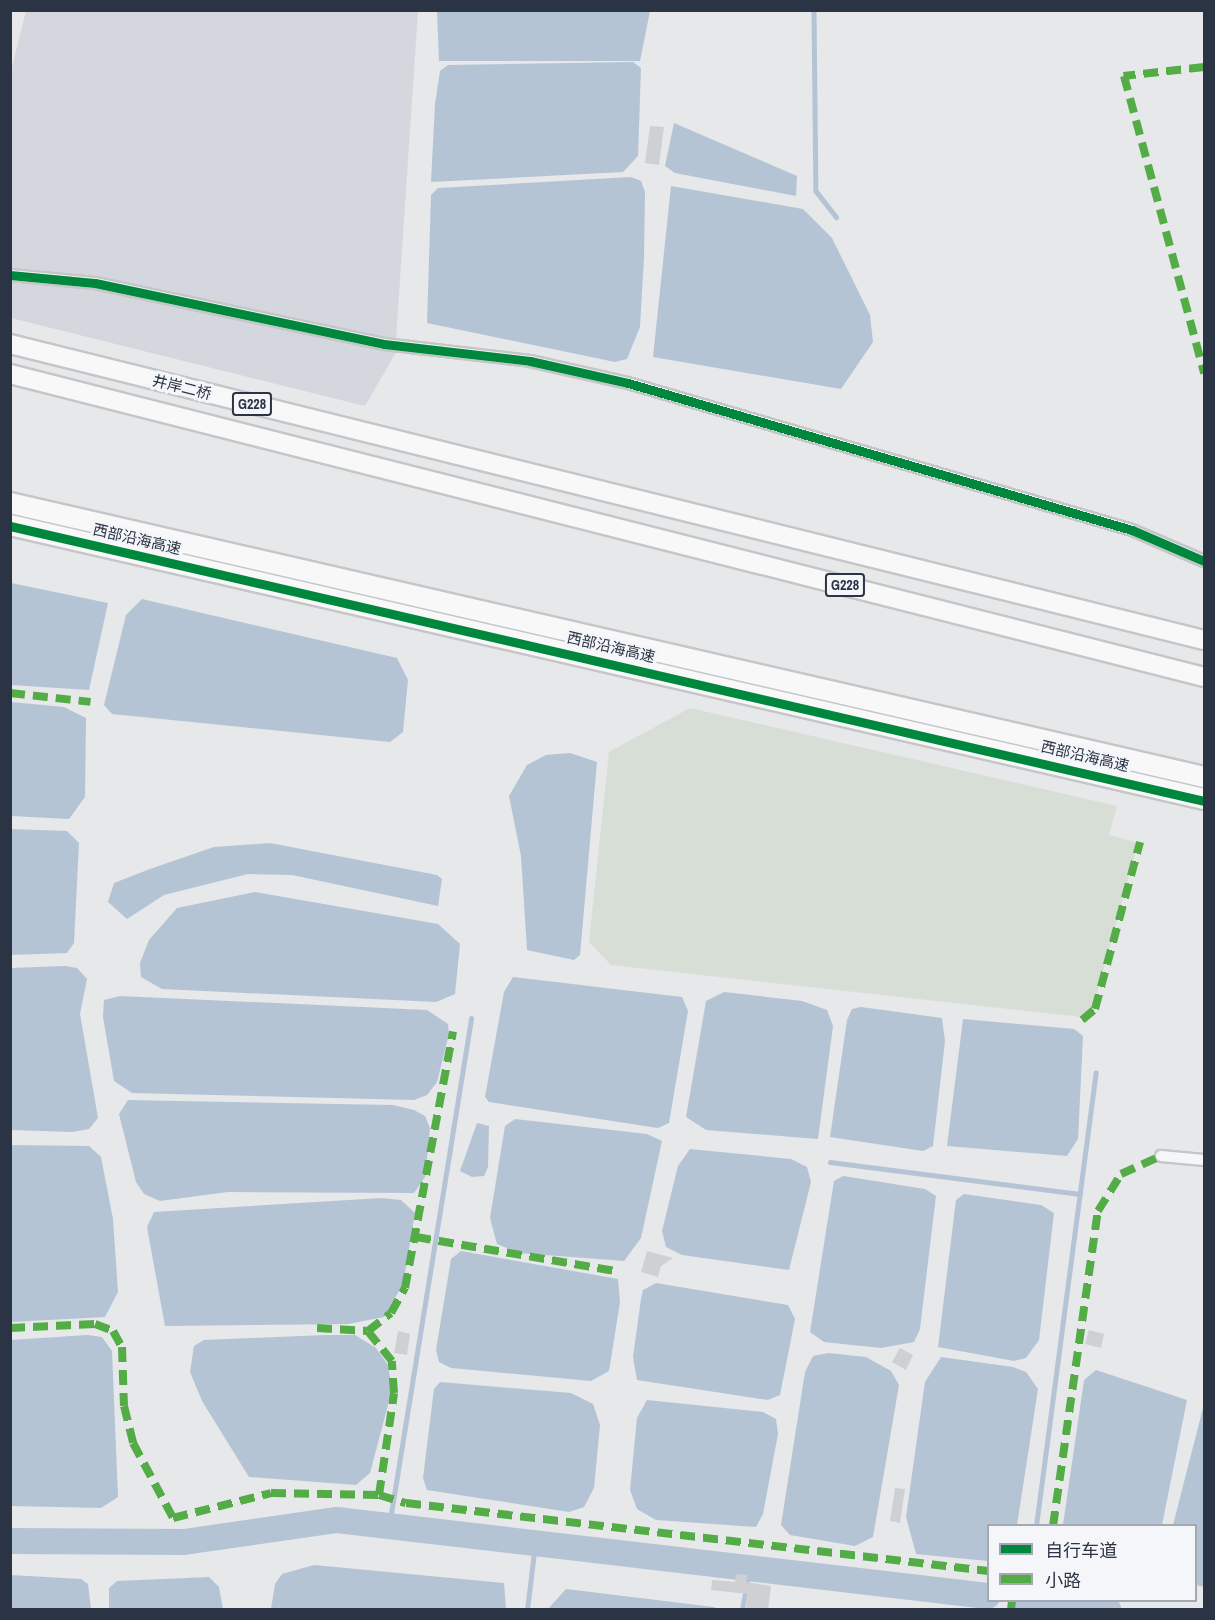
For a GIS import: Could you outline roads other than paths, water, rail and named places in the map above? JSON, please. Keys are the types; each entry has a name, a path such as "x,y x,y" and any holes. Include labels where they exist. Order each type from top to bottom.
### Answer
{"highway":[{"name":"井岸二桥","path":"10,344 1204,640"},
{"name":"井岸二桥","path":"10,374 1204,677"},
{"name":"西部沿海高速","path":"10,503 1204,777"},
{"name":"西部沿海高速","path":"10,525 1204,800"}],"street":[{"path":"10,275 95,283 384,344 530,361 628,383 1132,530 1204,561"},
{"path":"1161,1156 1204,1160"}],"water":[{"path":"437,10 650,11 640,61 439,61"},
{"path":"633,62 641,68 638,156 623,172 431,182 435,104 440,71 448,65"},
{"path":"674,123 797,176 796,196 675,173 665,166"},
{"path":"631,177 641,181 645,192 644,257 640,327 627,359 615,362 427,323 431,195 438,188"},
{"path":"671,186 803,209 832,238 870,315 873,342 841,389 653,357"},
{"path":"11,583 108,603 89,690 11,685"},
{"path":"142,599 397,658 408,680 403,732 390,742 112,714 104,705 126,615"},
{"path":"11,702 64,707 86,718 85,797 69,819 11,816"},
{"path":"570,753 597,762 580,955 574,960 527,950 521,856 509,796 527,765 546,755"},
{"path":"10,829 67,831 79,843 74,943 67,953 11,955"},
{"path":"270,843 437,875 442,879 438,906 292,875 248,874 164,895 127,919 108,902 114,883 150,869 214,847"},
{"path":"255,892 438,924 460,944 455,994 436,1002 162,989 141,977 140,963 149,940 177,908"},
{"path":"65,966 77,968 87,979 80,1014 98,1118 89,1129 72,1132 11,1130 11,968"},
{"path":"513,977 682,997 688,1011 669,1123 658,1128 489,1102 485,1097 504,992"},
{"path":"724,992 802,1001 827,1010 833,1026 818,1139 706,1130 686,1117 706,1001"},
{"path":"120,996 427,1010 448,1024 449,1034 437,1082 427,1095 414,1100 132,1093 114,1081 103,1017 104,1000"},
{"path":"861,1007 942,1018 945,1041 933,1146 923,1151 830,1137 847,1020 852,1009"},
{"path":"963,1019 1074,1029 1083,1036 1078,1139 1067,1156 947,1146"},
{"path":"128,1100 393,1105 414,1110 425,1116 430,1128 425,1177 414,1193 228,1192 160,1201 144,1194 136,1182 119,1114"},
{"path":"515,1119 647,1134 662,1141 641,1238 624,1261 519,1253 497,1244 490,1218 505,1126"},
{"path":"477,1123 489,1126 488,1167 484,1176 472,1177 460,1171"},
{"path":"10,1145 89,1146 101,1157 113,1219 118,1292 105,1317 11,1322"},
{"path":"690,1149 791,1159 807,1167 811,1182 789,1270 682,1255 666,1247 662,1231 678,1166"},
{"path":"843,1176 925,1189 936,1196 920,1329 914,1342 881,1348 824,1342 810,1332 834,1181"},
{"path":"964,1194 1041,1205 1054,1213 1039,1340 1026,1358 1014,1361 938,1347 956,1200"},
{"path":"382,1198 401,1200 415,1213 403,1284 384,1317 348,1324 165,1326 147,1227 154,1212"},
{"path":"461,1251 618,1279 620,1302 609,1371 591,1381 451,1368 439,1362 436,1350 451,1259"},
{"path":"656,1283 788,1305 795,1319 780,1395 768,1400 637,1380 633,1357 641,1299 643,1290"},
{"path":"87,1335 102,1337 112,1351 118,1497 101,1508 11,1506 11,1340"},
{"path":"355,1335 376,1348 388,1365 392,1390 370,1473 356,1485 249,1477 202,1401 190,1372 194,1346 204,1340"},
{"path":"828,1353 866,1357 891,1371 899,1385 873,1537 855,1546 790,1535 781,1525 805,1372 813,1356"},
{"path":"941,1357 1013,1367 1026,1372 1038,1389 1017,1524 987,1524 987,1561 916,1554 906,1517 925,1382"},
{"path":"1096,1370 1187,1400 1162,1524 1063,1524 1084,1380"},
{"path":"440,1382 571,1393 593,1404 600,1425 594,1488 584,1507 569,1512 427,1490 423,1478 434,1389"},
{"path":"647,1400 763,1412 776,1419 778,1434 763,1514 756,1527 656,1520 637,1509 630,1490 637,1418"},
{"path":"1204,1404 1204,1587 1197,1585 1197,1524 1173,1524"},
{"path":"314,1565 504,1583 506,1609 271,1609 275,1584 282,1574"},
{"path":"11,1575 81,1579 88,1584 91,1609 11,1609"},
{"path":"209,1577 219,1587 223,1609 109,1609 109,1588 117,1581"},
{"path":"566,1589 714,1607 718,1609 548,1609"}],"waterway":[{"path":"814,10 816,191 836,217"},
{"path":"389,1526 471,1019"},
{"path":"1036,1524 1096,1073"},
{"path":"830,1162 1080,1194"},
{"path":"10,1541 184,1542 337,1520 987,1596"},
{"path":"527,1610 535,1544"},
{"path":"742,1610 749,1571"},
{"path":"1042,1602 1108,1610"}]}
